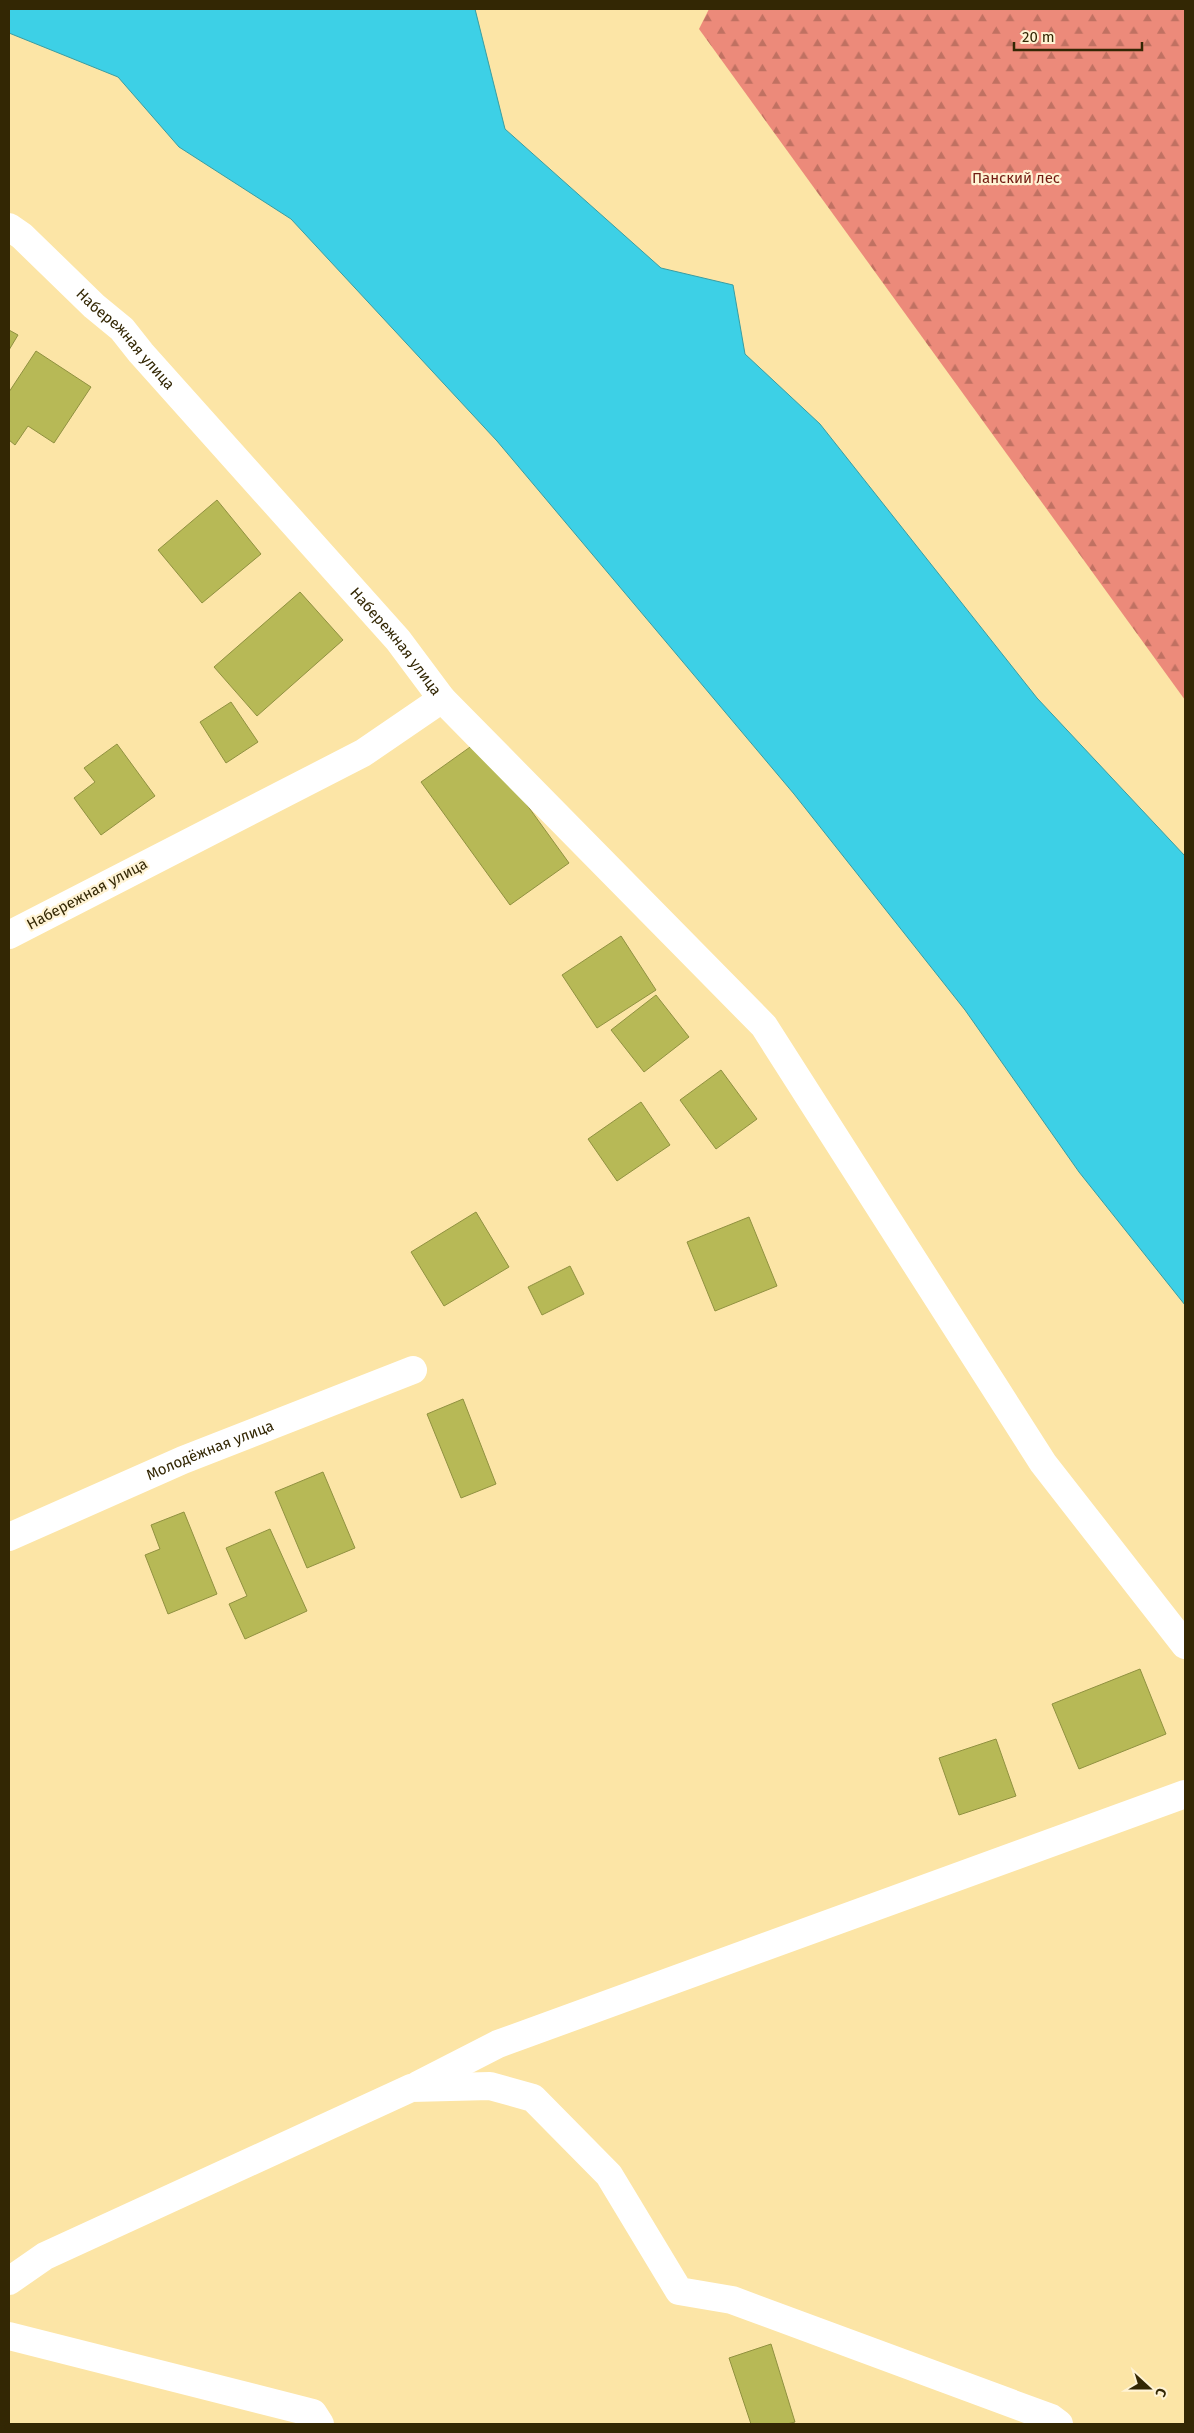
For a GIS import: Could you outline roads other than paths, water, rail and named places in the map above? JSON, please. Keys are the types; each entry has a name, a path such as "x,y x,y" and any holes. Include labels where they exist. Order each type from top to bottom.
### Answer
{"street":[{"name":"Набережная улица","path":"9,227 22,236 94,306 122,329 141,353 398,640 442,699 364,752 9,935"},
{"path":"442,699 764,1026 1043,1463 1185,1645"},
{"name":"Молодёжная улица","path":"9,1537 183,1460 413,1370"},
{"path":"9,2281 45,2256 411,2088 498,2044 1185,1794"},
{"path":"411,2088 490,2086 533,2098 609,2175 679,2291 732,2300 1051,2418 1059,2424"},
{"path":"9,2336 313,2414 320,2424"}],"water":[{"path":"9,9 475,9 505,129 661,268 733,285 745,354 820,424 1037,698 1185,856 1185,1305 1079,1172 965,1010 794,794 497,441 291,219 179,147 118,77 9,33"}],"park label":[{"name":"Панский лес","path":"1016,178"}]}
